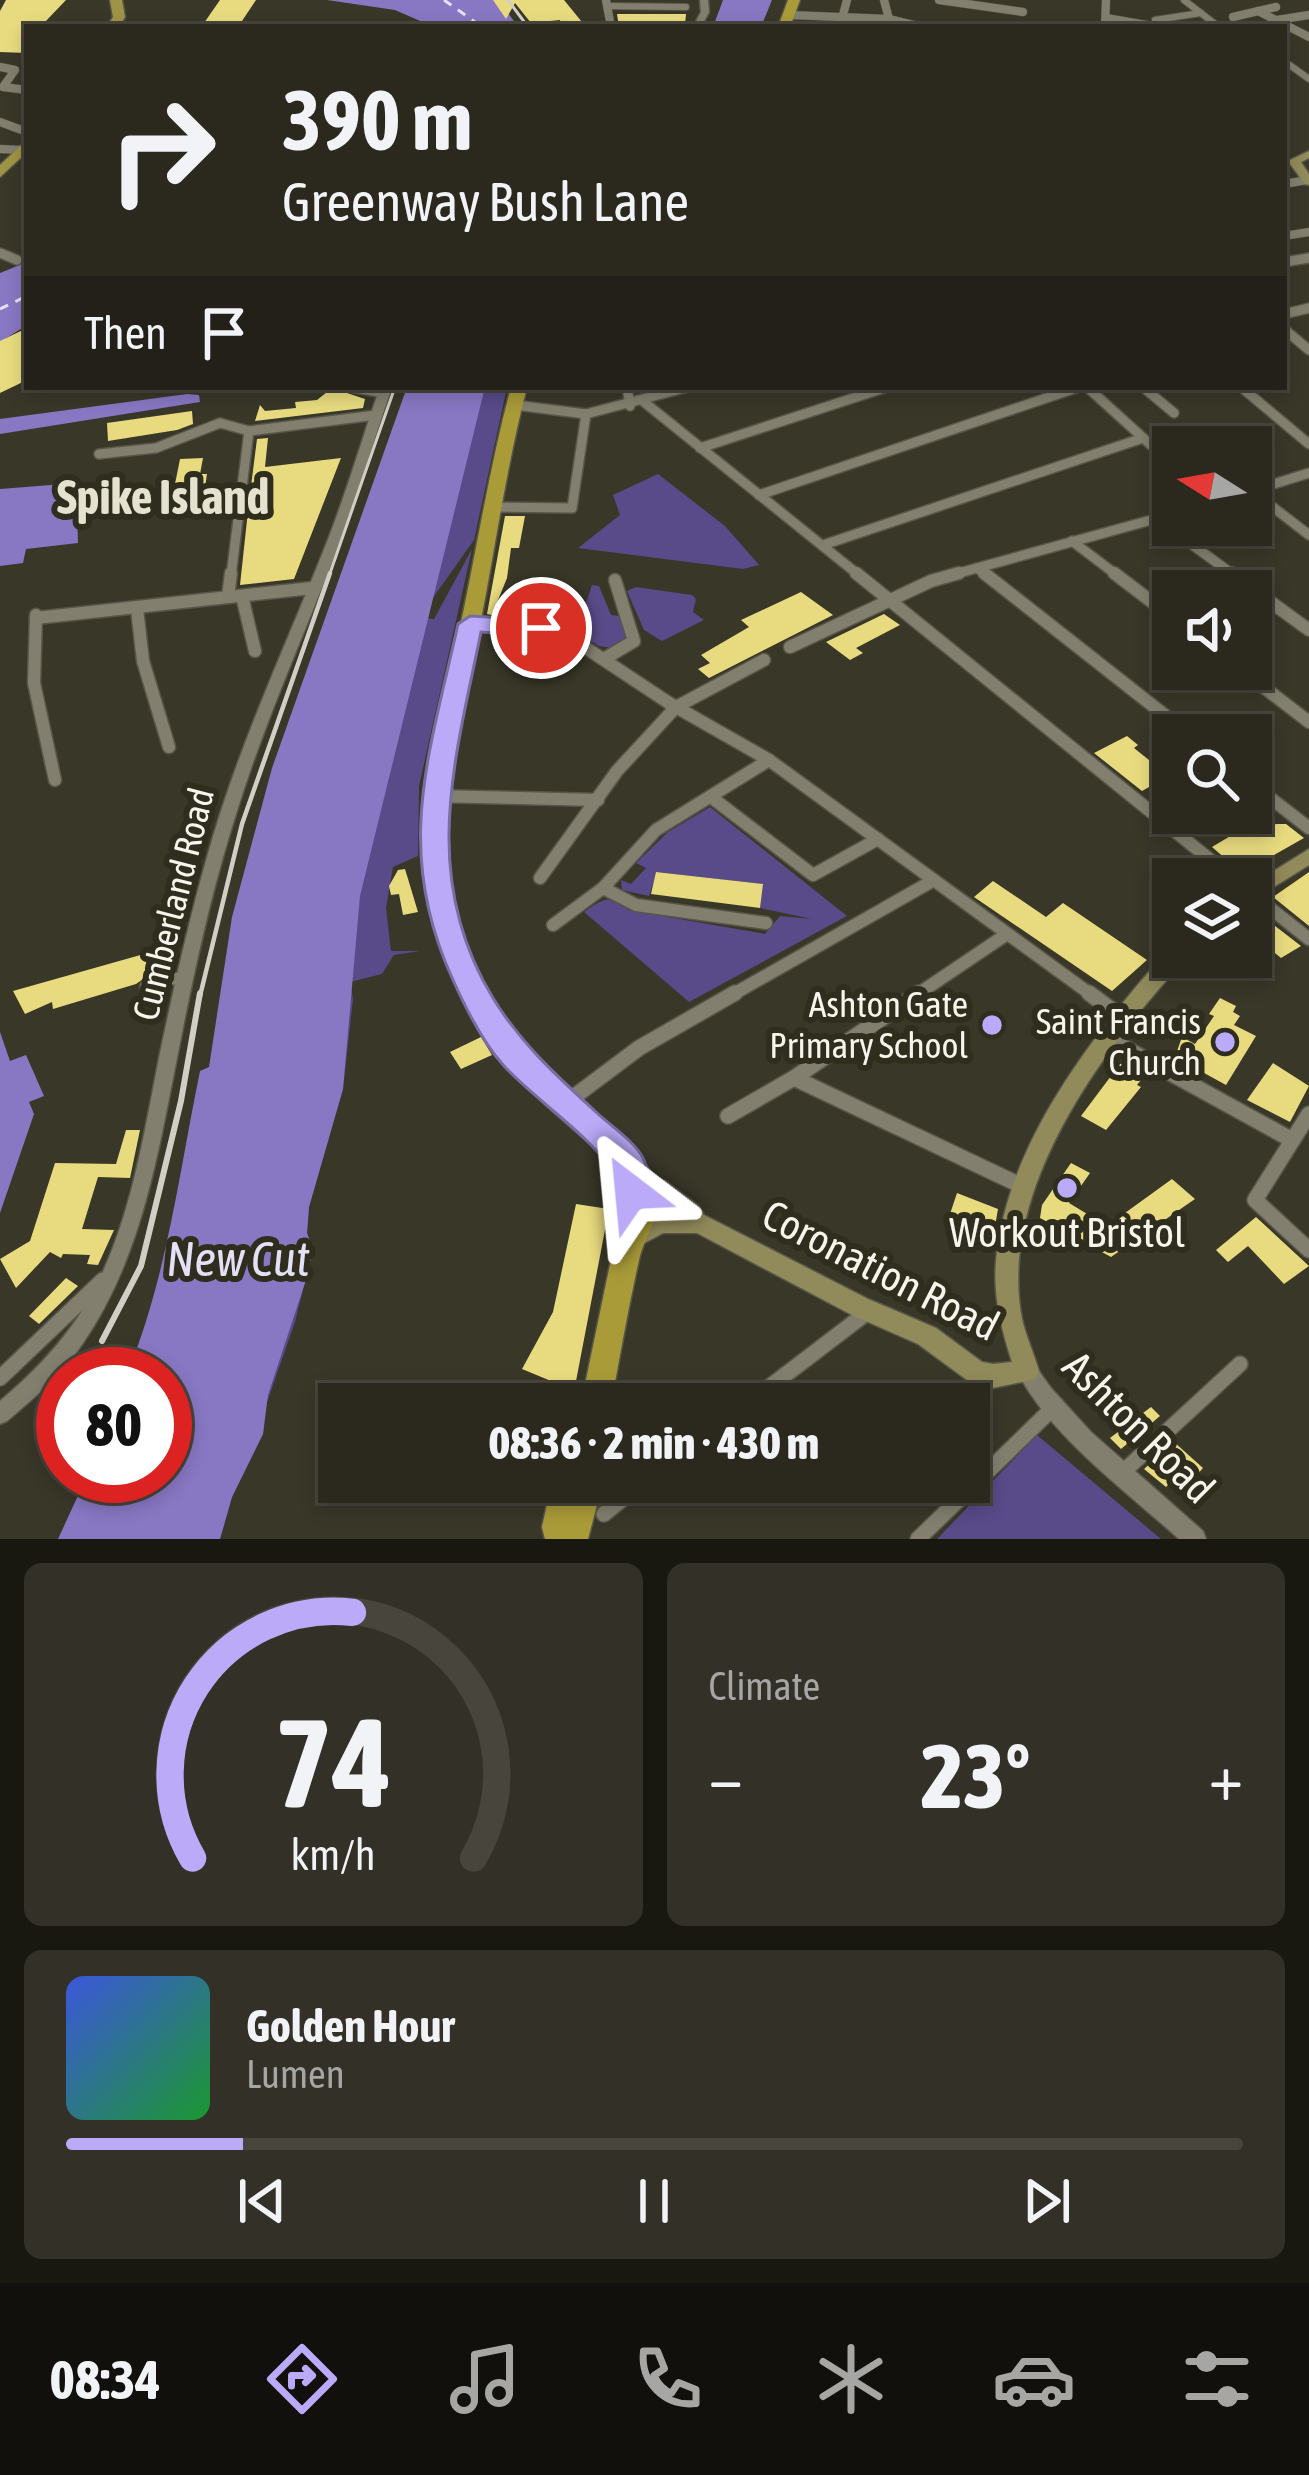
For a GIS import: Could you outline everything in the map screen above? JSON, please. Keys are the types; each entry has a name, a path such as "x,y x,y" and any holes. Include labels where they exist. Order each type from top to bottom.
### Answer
{"highway":[{"path":"787,21 794,0"},
{"path":"517,396 434,796 431,846 439,900 454,950 477,999 513,1054 562,1106 629,1164 632,1243 601,1383"},
{"path":"560,1539 557,1527 570,1503"},
{"path":"573,1539 578,1503"}],"main road":[{"path":"0,173 24,150"},
{"path":"0,183 24,150"},
{"path":"1308,181 1289,159 1309,154"},
{"path":"1272,880 1309,856"},
{"path":"1027,1371 1012,1335 1008,1302 1013,1243 1025,1187 1047,1130 1106,1037 1157,978"},
{"path":"632,1243 660,1223 700,1223"},
{"name":"Coronation Road","path":"700,1223 927,1336 981,1374 1027,1371"}],"street":[{"path":"842,23 847,0"},
{"path":"884,0 889,19"},
{"path":"940,1 1022,13 1025,0"},
{"path":"1106,0 1106,22 1153,23 1201,13"},
{"path":"1184,0 1215,24"},
{"path":"606,3 697,5"},
{"path":"1233,16 1276,7"},
{"path":"1258,11 1282,24"},
{"path":"1276,20 1309,15"},
{"path":"787,21 889,19 910,24"},
{"path":"1287,63 1309,79"},
{"path":"1287,71 1309,66"},
{"path":"0,67 15,70 3,87 24,90"},
{"path":"0,253 17,260"},
{"path":"1304,340 1309,350"},
{"name":"Cumberland Road","path":"0,1414 40,1382 66,1353 100,1304 120,1257 141,1192 184,980 240,776 385,390"},
{"path":"627,390 630,406"},
{"path":"517,396 586,414 679,390"},
{"path":"700,448 878,390"},
{"path":"759,495 1074,390"},
{"path":"1087,390 1152,446"},
{"path":"1147,390 1174,413"},
{"path":"1245,390 1309,444"},
{"path":"644,402 1208,858"},
{"path":"493,507 572,508 586,414"},
{"path":"99,454 156,448 220,423 249,431 376,416"},
{"path":"249,431 235,597 255,651"},
{"path":"823,545 1143,438"},
{"path":"1272,484 1309,473"},
{"path":"1272,507 1309,535"},
{"path":"790,647 888,598 1152,519"},
{"path":"1072,541 1152,602"},
{"path":"1194,546 1309,630"},
{"path":"977,568 1163,714"},
{"path":"604,659 634,641 615,580"},
{"path":"55,780 34,683 36,615 137,609 312,588"},
{"path":"137,609 143,661 170,747"},
{"path":"470,624 541,628 562,634 604,659 769,760 1121,1017"},
{"path":"540,878 617,771 676,707 764,660"},
{"path":"1267,690 1309,722"},
{"path":"553,925 603,888 656,830 769,760"},
{"path":"434,796 598,800"},
{"path":"711,797 813,875 878,839"},
{"path":"1272,799 1309,828"},
{"path":"562,1106 639,1048 934,880"},
{"path":"603,888 636,905 766,923"},
{"path":"1272,911 1309,940"},
{"path":"728,1116 794,1078 1007,934"},
{"path":"146,987 170,978 184,980"},
{"path":"1106,1037 1292,1140"},
{"path":"794,1078 1025,1187"},
{"path":"1309,1114 1255,1200 1309,1250"},
{"name":"Coronation Road","path":"662,1188 693,1210 700,1223"},
{"path":"0,1378 80,1306 120,1257"},
{"path":"775,1383 869,1311"},
{"path":"1123,1472 1240,1364"},
{"name":"Ashton Road","path":"1027,1371 1054,1407 1195,1539"},
{"path":"918,1539 1054,1407"},
{"path":"604,1514 618,1503"}],"shaded area":[{"path":"465,390 506,390 474,540 430,602 426,618 434,619 472,549 419,786 418,856 393,867 386,908 391,951 420,951 394,955 382,974 350,982 353,999 343,1089 309,1207 307,1233 313,1250 295,1322 265,1408 263,1434 232,1497 220,1539 166,1539 179,1503 192,1503 192,1467 306,1153"},
{"path":"658,474 725,526 759,565 743,569 578,548 620,515 613,495"},
{"path":"592,585 599,586 611,615 620,616 628,637 613,648 576,633"},
{"path":"636,587 692,595 696,599 693,612 704,620 662,641 644,630 627,591"},
{"path":"710,807 847,916 689,1002 584,912 612,899 628,910 765,934 780,916 812,919 760,908 762,884 657,872 649,896 622,890 621,880 631,884 646,868 636,863 668,832"},
{"path":"1037,1435 1161,1539 937,1539 972,1503 990,1503 990,1484"}],"water":[{"path":"327,0 499,0 516,24 427,24 395,10"},
{"path":"723,0 772,0 762,24 714,24"},
{"path":"24,263 24,327 0,342 0,273"},
{"name":"New Cut","path":"406,390 484,390 360,896 343,1089 309,1207 307,1233 313,1250 268,1395 263,1434 232,1497 220,1539 58,1539 75,1503 192,1503 192,1347 137,1347 162,1262 200,1071 209,1067 232,917 272,768"},
{"path":"199,395 200,402 0,434 0,419"},
{"path":"76,483 78,543 26,549 23,563 0,566 0,489"},
{"path":"0,1032 10,1061 26,1055 44,1096 29,1102 34,1114 0,1213"}],"building":[{"path":"6,0 66,0 45,22 24,24 24,53 0,52 0,11"},
{"path":"220,0 256,0 240,24 204,23"},
{"path":"493,0 564,0 584,24 531,23 515,3 506,19"},
{"path":"617,14 686,14 685,24 619,24"},
{"path":"24,329 24,381 0,393 0,341"},
{"path":"330,390 365,399 363,408 255,421 260,405 265,411 317,400"},
{"path":"192,411 193,424 177,430 108,441 107,423"},
{"name":"Spike Island","path":"268,438 265,467 341,458 294,579 240,585 248,511 255,495 250,494 257,439"},
{"path":"203,458 200,474 207,474 202,508 170,509 180,459"},
{"path":"505,516 525,516 519,548 511,548 507,578 492,615 487,614"},
{"path":"801,592 833,615 709,678 698,669 710,663 701,655 749,627 741,620"},
{"path":"884,614 900,625 856,648 863,653 850,660 826,642"},
{"path":"1127,736 1152,762 1152,785 1142,791 1094,753"},
{"path":"1286,824 1304,838 1269,858 1225,858 1212,847 1234,834 1272,834 1272,826"},
{"path":"405,869 418,912 403,915 399,894 391,895 389,886 398,870"},
{"path":"656,872 763,884 760,908 651,894"},
{"path":"1309,872 1309,926 1273,897"},
{"path":"993,881 1046,917 1063,903 1147,960 1112,991 974,897"},
{"path":"1272,923 1301,946 1281,958 1272,951"},
{"path":"144,954 149,975 136,984 53,1009 52,1002 25,1014 13,991"},
{"name":"Saint Francis Church","path":"1220,998 1236,1006 1233,1012 1240,1016 1234,1025 1256,1036 1226,1085 1175,1057 1182,1037 1195,1044"},
{"path":"481,1037 492,1055 461,1069 450,1052"},
{"path":"1273,1063 1309,1086 1290,1122 1247,1100"},
{"path":"1120,1064 1146,1073 1137,1085 1141,1087 1106,1130 1081,1116"},
{"path":"126,1130 140,1130 130,1178 98,1177 82,1229 114,1230 98,1265 87,1264 90,1255 63,1254 61,1258 50,1252 16,1288 0,1259 30,1241 55,1163 116,1164"},
{"path":"1071,1163 1090,1173 1069,1203 1107,1226 1172,1179 1195,1199 1111,1257 1040,1218 1042,1205"},
{"path":"957,1193 998,1209 994,1232 949,1217"},
{"path":"576,1204 609,1209 576,1383 550,1383 522,1369 553,1312"},
{"path":"1256,1217 1309,1266 1284,1284 1248,1246 1228,1262 1216,1250"},
{"path":"66,1278 78,1286 39,1324 29,1316"},
{"path":"1151,1407 1160,1416 1121,1449 1110,1438"},
{"path":"1174,1442 1203,1468 1196,1476 1186,1467 1166,1487 1144,1469"}],"ferry route":[{"path":"444,0 478,24"},
{"path":"0,309 24,297"}],"railway":[{"path":"508,0 526,24"},
{"path":"329,576 394,390"},
{"path":"200,996 242,824 330,573"},
{"path":"102,1341 141,1266 181,1101 200,993"}],"place":[{"name":"Ashton Gate Primary School","path":"992,1025"},
{"name":"Saint Francis Church","path":"1225,1042"},
{"name":"Workout Bristol","path":"1067,1188"}],"district":[{"name":"Spike Island","path":"163,496"}],"route":[{"path":"541,628 470,624 434,796 431,846 439,900 454,950 477,999 513,1054 562,1106 629,1164 631,1192"}]}
